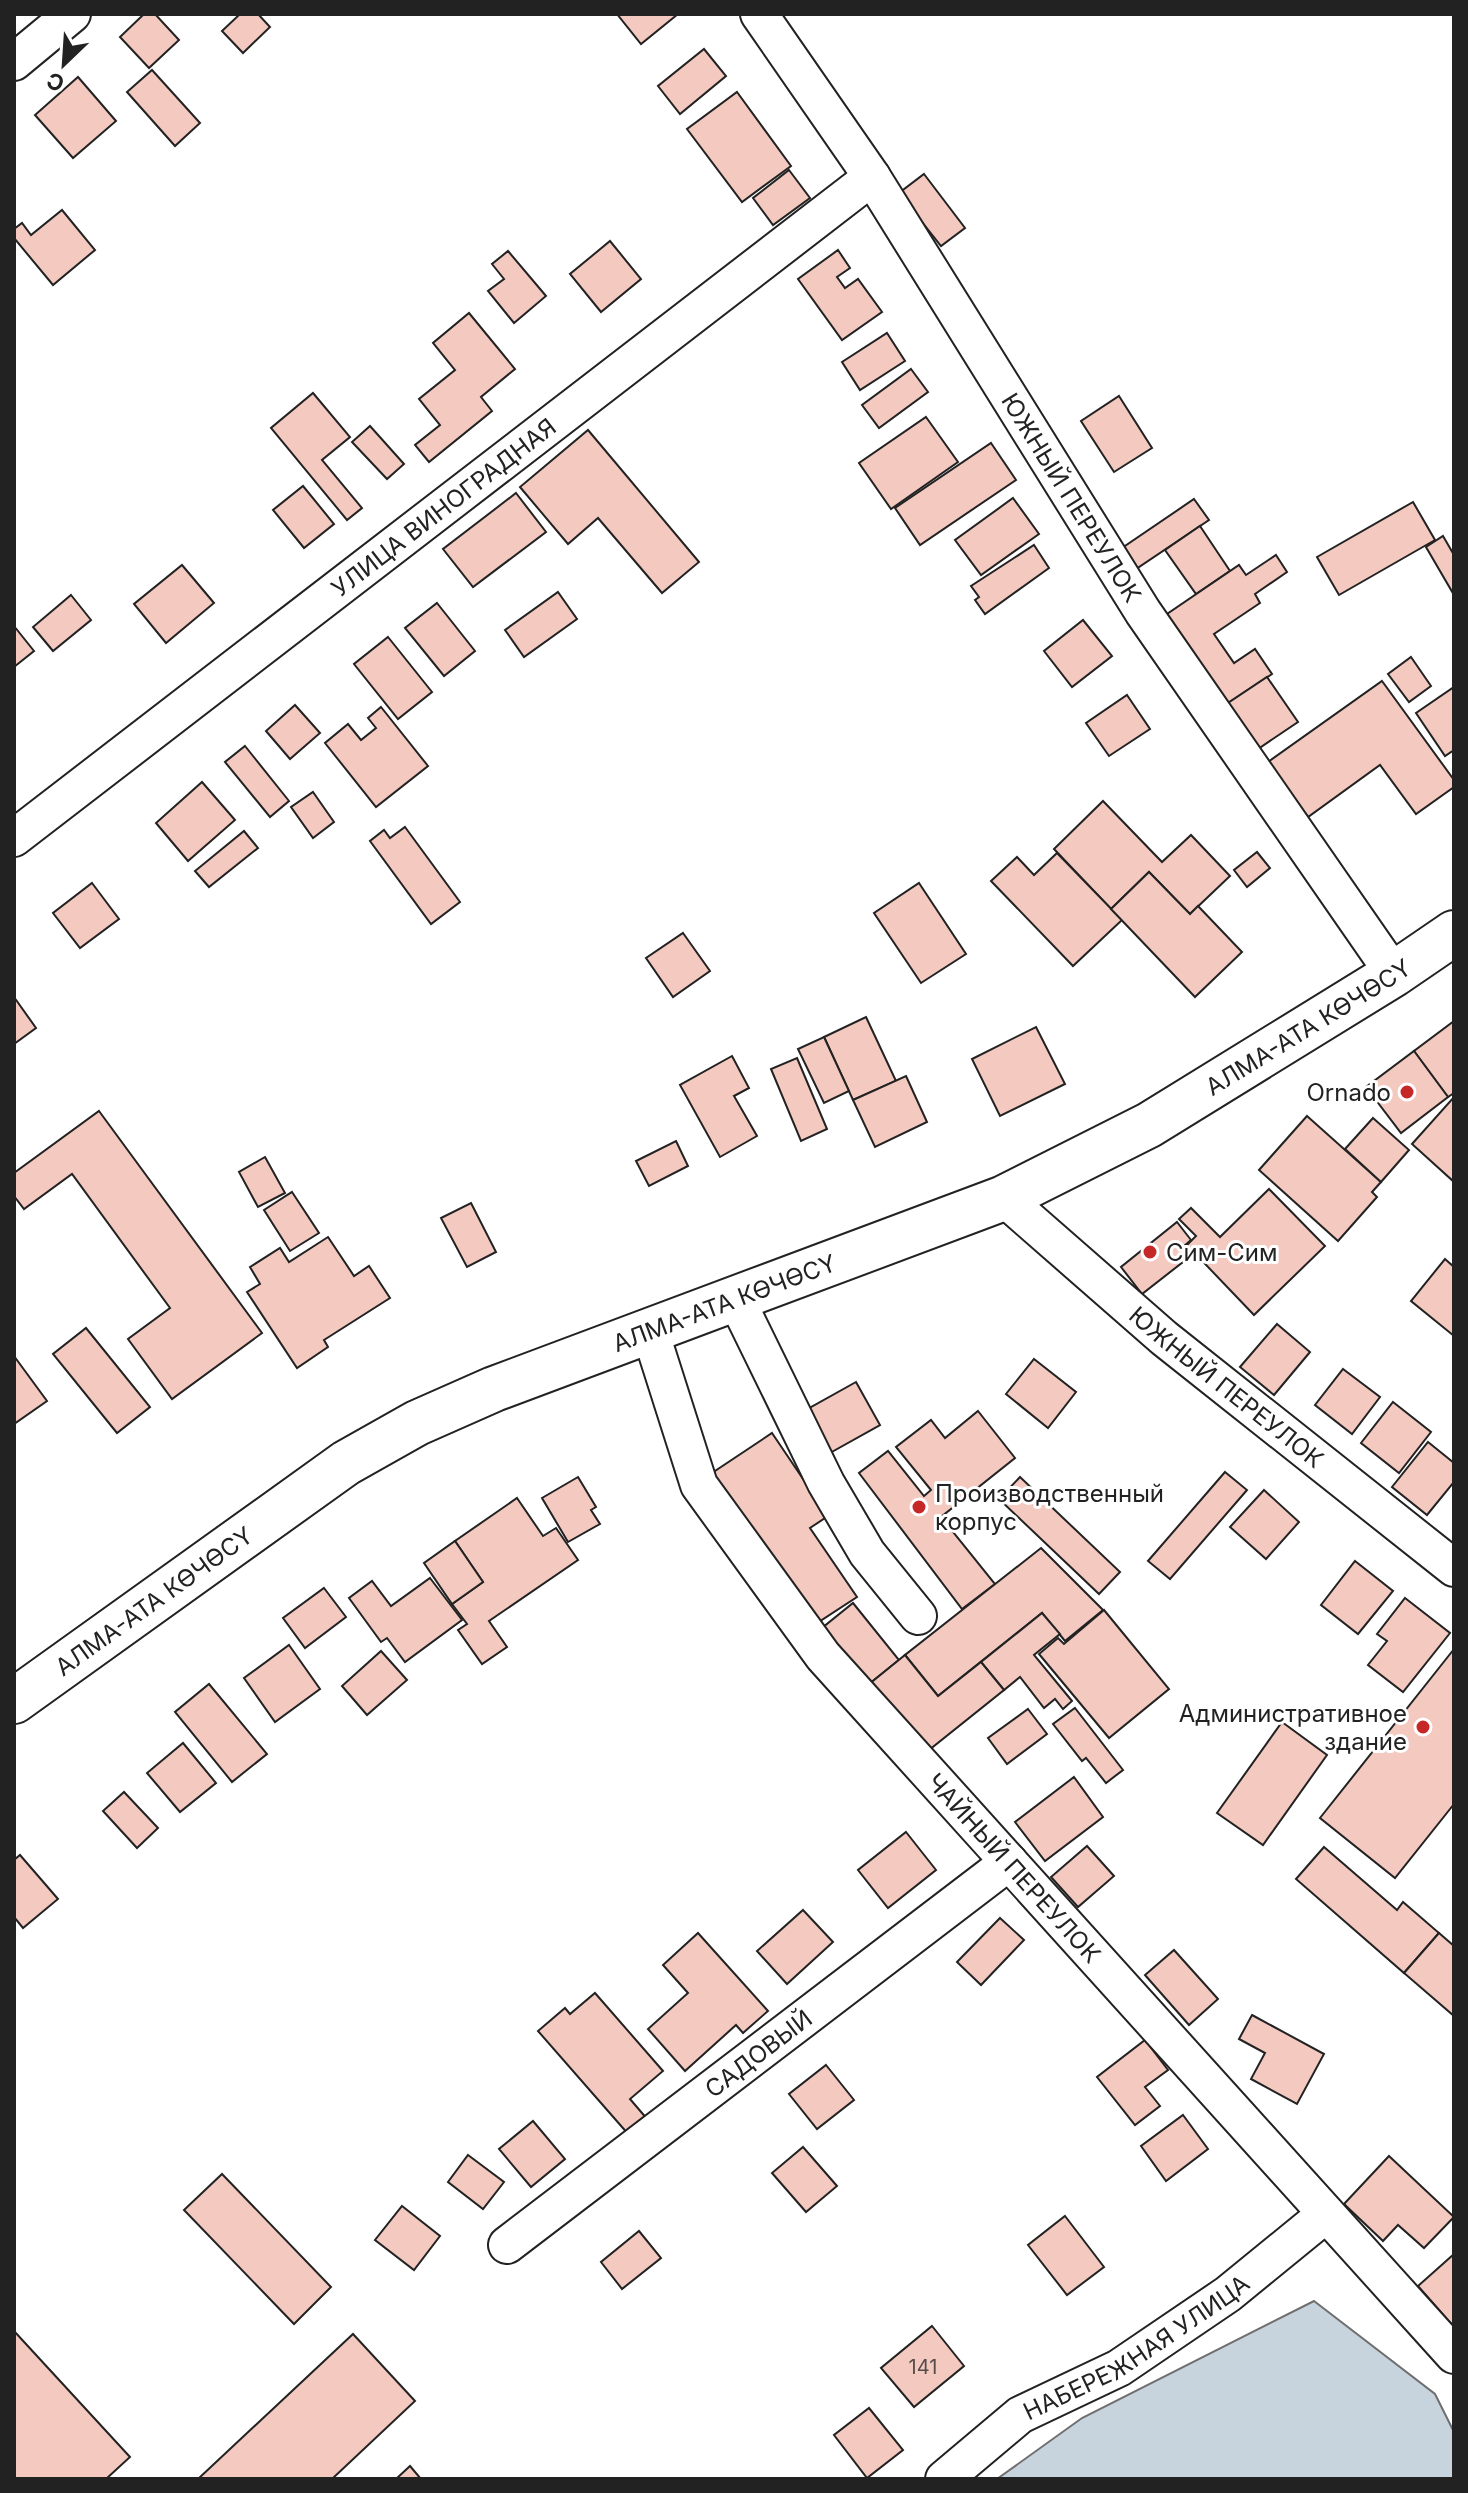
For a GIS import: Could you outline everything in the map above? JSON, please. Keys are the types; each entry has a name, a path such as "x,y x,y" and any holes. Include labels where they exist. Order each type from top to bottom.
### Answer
{"highway":[{"name":"АЛМА-АТА КӨЧӨСҮ","path":"14,1701 346,1463 417,1423 494,1389 1004,1198 1149,1125 1394,974 1454,933"}],"street":[{"path":"14,62 72,14"},
{"name":"ЮЖНЫЙ ПЕРЕУЛОК","path":"759,14 872,177 1143,612 1394,974"},
{"name":"УЛИЦА ВИНОГРАДНАЯ","path":"14,838 872,177"},
{"name":"ЮЖНЫЙ ПЕРЕУЛОК","path":"1004,1198 1164,1338 1454,1568"},
{"path":"736,1299 826,1483 867,1553 918,1616"},
{"name":"ЧАЙНЫЙ ПЕРЕУЛОК","path":"650,1331 699,1485 823,1656 1454,2355"},
{"name":"САДОВЫЙ","path":"507,2245 1009,1862"},
{"name":"НАБЕРЕЖНАЯ УЛИЦА","path":"944,2479 1020,2415 1119,2368 1228,2294 1326,2214"}],"shaded area":[{"path":"1314,2301 1435,2394 1454,2432 1454,2479 997,2479 1082,2418"}],"building":[{"path":"144,14 155,14 179,40 149,68 120,37"},
{"path":"240,14 258,14 270,27 243,53 222,31"},
{"path":"617,14 678,14 641,44"},
{"path":"704,49 726,76 680,114 658,86"},
{"path":"152,70 200,123 175,146 127,92"},
{"path":"78,77 116,121 73,158 35,115"},
{"path":"737,92 791,166 742,202 687,129"},
{"path":"789,170 810,198 773,225 753,198"},
{"path":"924,174 965,228 941,246 899,193"},
{"path":"62,210 95,250 53,285 14,238 14,229 22,223 31,235"},
{"path":"610,241 641,279 601,312 570,274"},
{"path":"838,250 850,268 837,277 845,288 858,279 882,312 842,340 798,279"},
{"path":"508,251 546,296 514,323 488,291 504,279 492,264"},
{"path":"469,313 515,369 481,397 492,411 429,462 415,445 440,425 419,399 455,370 433,343"},
{"path":"887,333 905,361 860,390 842,362"},
{"path":"911,369 928,392 879,428 862,405"},
{"path":"313,393 350,437 322,460 362,508 347,520 271,428"},
{"path":"1119,396 1152,448 1114,472 1081,421"},
{"path":"926,417 958,462 891,509 859,463"},
{"path":"370,426 404,464 387,479 352,442"},
{"path":"588,430 699,562 662,593 598,518 568,544 520,487"},
{"path":"991,443 1016,480 920,545 895,508"},
{"path":"303,486 334,524 304,548 273,510"},
{"path":"516,493 546,532 473,587 443,549"},
{"path":"1013,498 1039,534 981,575 955,540"},
{"path":"1194,499 1209,520 1136,569 1122,548"},
{"path":"1413,502 1435,540 1339,595 1317,557"},
{"path":"1200,526 1230,571 1196,594 1165,550"},
{"path":"1443,536 1454,555 1454,595 1426,547"},
{"path":"1034,545 1049,568 985,614 975,600 979,597 971,586"},
{"path":"1276,555 1287,572 1255,594 1260,603 1214,634 1234,663 1255,649 1272,674 1228,703 1167,614 1239,565 1246,575"},
{"path":"182,565 214,603 166,643 134,604"},
{"path":"558,592 577,619 524,657 505,630"},
{"path":"71,595 91,620 53,651 33,627"},
{"path":"437,603 475,651 444,676 405,628"},
{"path":"1083,620 1112,656 1072,687 1044,651"},
{"path":"14,626 34,651 14,667"},
{"path":"388,637 432,692 398,719 354,664"},
{"path":"1411,657 1431,686 1409,702 1388,674"},
{"path":"1267,677 1298,722 1258,749 1228,703"},
{"path":"1382,681 1454,780 1454,787 1416,814 1380,765 1308,817 1268,762"},
{"path":"1454,687 1454,750 1445,756 1416,713"},
{"path":"1127,695 1150,729 1109,756 1086,723"},
{"path":"295,705 320,733 290,759 266,731"},
{"path":"381,707 428,766 376,807 325,743 348,724 361,740 376,728 368,718"},
{"path":"245,746 289,801 270,817 225,762"},
{"path":"202,782 235,820 188,861 156,823"},
{"path":"313,792 334,822 313,838 291,807"},
{"path":"1103,801 1162,862 1191,835 1230,876 1190,914 1149,872 1111,909 1054,849"},
{"path":"405,827 460,902 431,924 370,841 384,830 390,838"},
{"path":"244,831 258,848 209,887 195,871"},
{"path":"1257,852 1270,868 1247,887 1234,870"},
{"path":"1057,853 1122,920 1073,966 991,881 1017,857 1034,875"},
{"path":"1149,872 1190,914 1198,906 1242,952 1195,997 1111,909"},
{"path":"92,883 119,919 80,948 53,913"},
{"path":"919,883 966,954 921,983 874,913"},
{"path":"683,933 710,971 673,997 646,958"},
{"path":"14,997 36,1028 14,1044"},
{"path":"866,1017 896,1081 853,1100 824,1037"},
{"name":"Ornado","path":"1454,1021 1454,1093 1448,1097 1414,1051"},
{"path":"1036,1027 1065,1084 1000,1116 972,1059"},
{"path":"824,1037 849,1091 824,1103 798,1049"},
{"name":"Ornado","path":"1414,1051 1448,1097 1401,1133 1366,1087"},
{"path":"732,1056 749,1088 734,1096 757,1136 720,1157 680,1085"},
{"path":"797,1058 827,1129 801,1141 771,1069"},
{"path":"906,1076 927,1122 875,1147 853,1100"},
{"path":"1454,1097 1454,1180 1453,1181 1412,1144"},
{"path":"99,1111 262,1333 172,1399 128,1339 170,1308 72,1174 24,1209 14,1196 14,1173"},
{"path":"1307,1116 1381,1182 1372,1192 1377,1197 1338,1241 1259,1170"},
{"path":"1373,1118 1409,1150 1381,1182 1345,1149"},
{"path":"676,1141 688,1166 649,1186 636,1161"},
{"path":"265,1157 285,1193 258,1207 239,1172"},
{"path":"1269,1189 1325,1246 1254,1315 1187,1245 1196,1236 1179,1219 1191,1208 1220,1237"},
{"path":"292,1192 319,1233 290,1251 264,1210"},
{"path":"471,1203 496,1252 467,1267 441,1218"},
{"path":"1177,1222 1191,1240 1184,1246 1192,1255 1142,1294 1121,1267"},
{"path":"328,1237 354,1276 369,1266 390,1298 324,1340 328,1347 297,1368 247,1292 260,1284 250,1267 280,1248 289,1262"},
{"path":"1445,1259 1454,1267 1454,1336 1411,1301"},
{"path":"1277,1324 1310,1352 1274,1395 1240,1367"},
{"path":"86,1328 150,1407 117,1433 53,1354"},
{"path":"14,1356 47,1401 14,1424"},
{"path":"1034,1359 1076,1392 1048,1428 1006,1394"},
{"path":"1343,1369 1380,1397 1352,1434 1315,1405"},
{"path":"856,1382 880,1425 821,1458 797,1415"},
{"path":"1393,1402 1431,1432 1399,1473 1361,1443"},
{"name":"Производственный корпус","path":"978,1411 1015,1458 941,1517 995,1584 962,1609 859,1473 888,1451 924,1496 931,1490 896,1447 931,1420 945,1438"},
{"path":"772,1433 828,1516 810,1528 857,1597 814,1625 712,1473"},
{"path":"1428,1442 1454,1463 1454,1482 1427,1515 1392,1487"},
{"path":"1225,1472 1247,1490 1170,1579 1148,1561"},
{"path":"578,1477 596,1507 591,1510 600,1524 568,1542 542,1498"},
{"path":"1020,1477 1120,1572 1099,1594 999,1499"},
{"path":"1264,1490 1299,1522 1266,1559 1230,1527"},
{"path":"517,1498 543,1536 556,1528 578,1560 489,1621 507,1647 482,1664 458,1630 467,1624 452,1604 483,1582 455,1541"},
{"path":"455,1541 483,1582 452,1604 424,1563"},
{"path":"1041,1548 1103,1610 1065,1641 1042,1613 938,1696 905,1655"},
{"path":"1355,1561 1393,1591 1358,1634 1321,1605"},
{"path":"430,1578 462,1620 405,1662 387,1638 381,1642 349,1598 372,1581 391,1606"},
{"path":"324,1588 346,1617 305,1648 283,1618"},
{"path":"1405,1598 1450,1633 1403,1692 1368,1665 1387,1641 1377,1634"},
{"path":"853,1603 899,1660 868,1685 822,1628"},
{"path":"1104,1610 1169,1689 1109,1738 1039,1654 1058,1638 1064,1644"},
{"path":"1042,1613 1060,1634 1034,1655 1072,1701 1063,1709 1055,1699 1044,1708 1020,1677 1004,1690 981,1662"},
{"path":"289,1645 320,1689 275,1722 244,1678"},
{"name":"Административное здание","path":"1454,1649 1454,1804 1395,1878 1320,1818"},
{"path":"381,1651 407,1680 367,1715 342,1686"},
{"path":"905,1655 938,1696 981,1662 1004,1690 924,1754 868,1685"},
{"path":"209,1684 267,1754 232,1782 175,1712"},
{"path":"1075,1708 1123,1770 1106,1783 1086,1758 1082,1761 1053,1724"},
{"path":"1028,1709 1047,1734 1007,1764 988,1738"},
{"path":"1282,1722 1327,1755 1263,1845 1217,1813"},
{"path":"183,1743 216,1783 180,1812 147,1773"},
{"path":"1074,1777 1103,1817 1045,1861 1015,1822"},
{"path":"124,1792 158,1828 137,1848 103,1811"},
{"path":"906,1832 936,1870 888,1908 858,1870"},
{"path":"1087,1846 1114,1876 1078,1907 1051,1877"},
{"path":"1324,1847 1397,1910 1403,1902 1439,1933 1404,1973 1296,1879"},
{"path":"20,1855 58,1899 23,1928 14,1917 14,1860"},
{"path":"803,1910 833,1942 787,1984 757,1951"},
{"path":"1000,1918 1024,1940 981,1985 957,1962"},
{"path":"698,1933 768,2011 743,2033 736,2025 685,2071 648,2029 688,1993 663,1965"},
{"path":"1439,1933 1454,1946 1454,2016 1404,1973"},
{"path":"1174,1950 1218,1999 1189,2025 1145,1975"},
{"path":"595,1993 663,2071 630,2099 654,2127 636,2143 538,2031 565,2008 570,2014"},
{"path":"1252,2015 1324,2054 1297,2104 1251,2079 1265,2053 1239,2039"},
{"path":"1145,2040 1168,2070 1145,2087 1160,2106 1135,2125 1097,2077"},
{"path":"826,2065 854,2100 817,2129 789,2094"},
{"path":"1183,2115 1208,2149 1166,2181 1141,2146"},
{"path":"533,2121 565,2159 531,2187 499,2149"},
{"path":"803,2147 837,2186 806,2212 772,2173"},
{"path":"468,2155 504,2182 483,2209 448,2182"},
{"path":"1389,2156 1454,2217 1424,2248 1398,2225 1383,2241 1344,2204"},
{"path":"222,2174 331,2287 294,2324 184,2210"},
{"path":"402,2206 440,2236 414,2270 375,2240"},
{"path":"1065,2216 1104,2267 1067,2295 1028,2245"},
{"path":"639,2231 661,2258 622,2289 601,2262"},
{"path":"1454,2254 1454,2327 1418,2286"},
{"path":"932,2326 964,2366 914,2407 881,2368"},
{"path":"14,2331 130,2457 106,2479 14,2479"},
{"path":"353,2334 415,2401 332,2479 198,2479"},
{"path":"869,2408 903,2450 867,2478 834,2435"},
{"path":"410,2466 421,2479 396,2479"}],"place":[{"name":"Ornado","path":"1407,1092"},
{"name":"Сим-Сим","path":"1150,1252"},
{"name":"Производственный корпус","path":"919,1507"},
{"name":"Административное здание","path":"1423,1727"}]}
